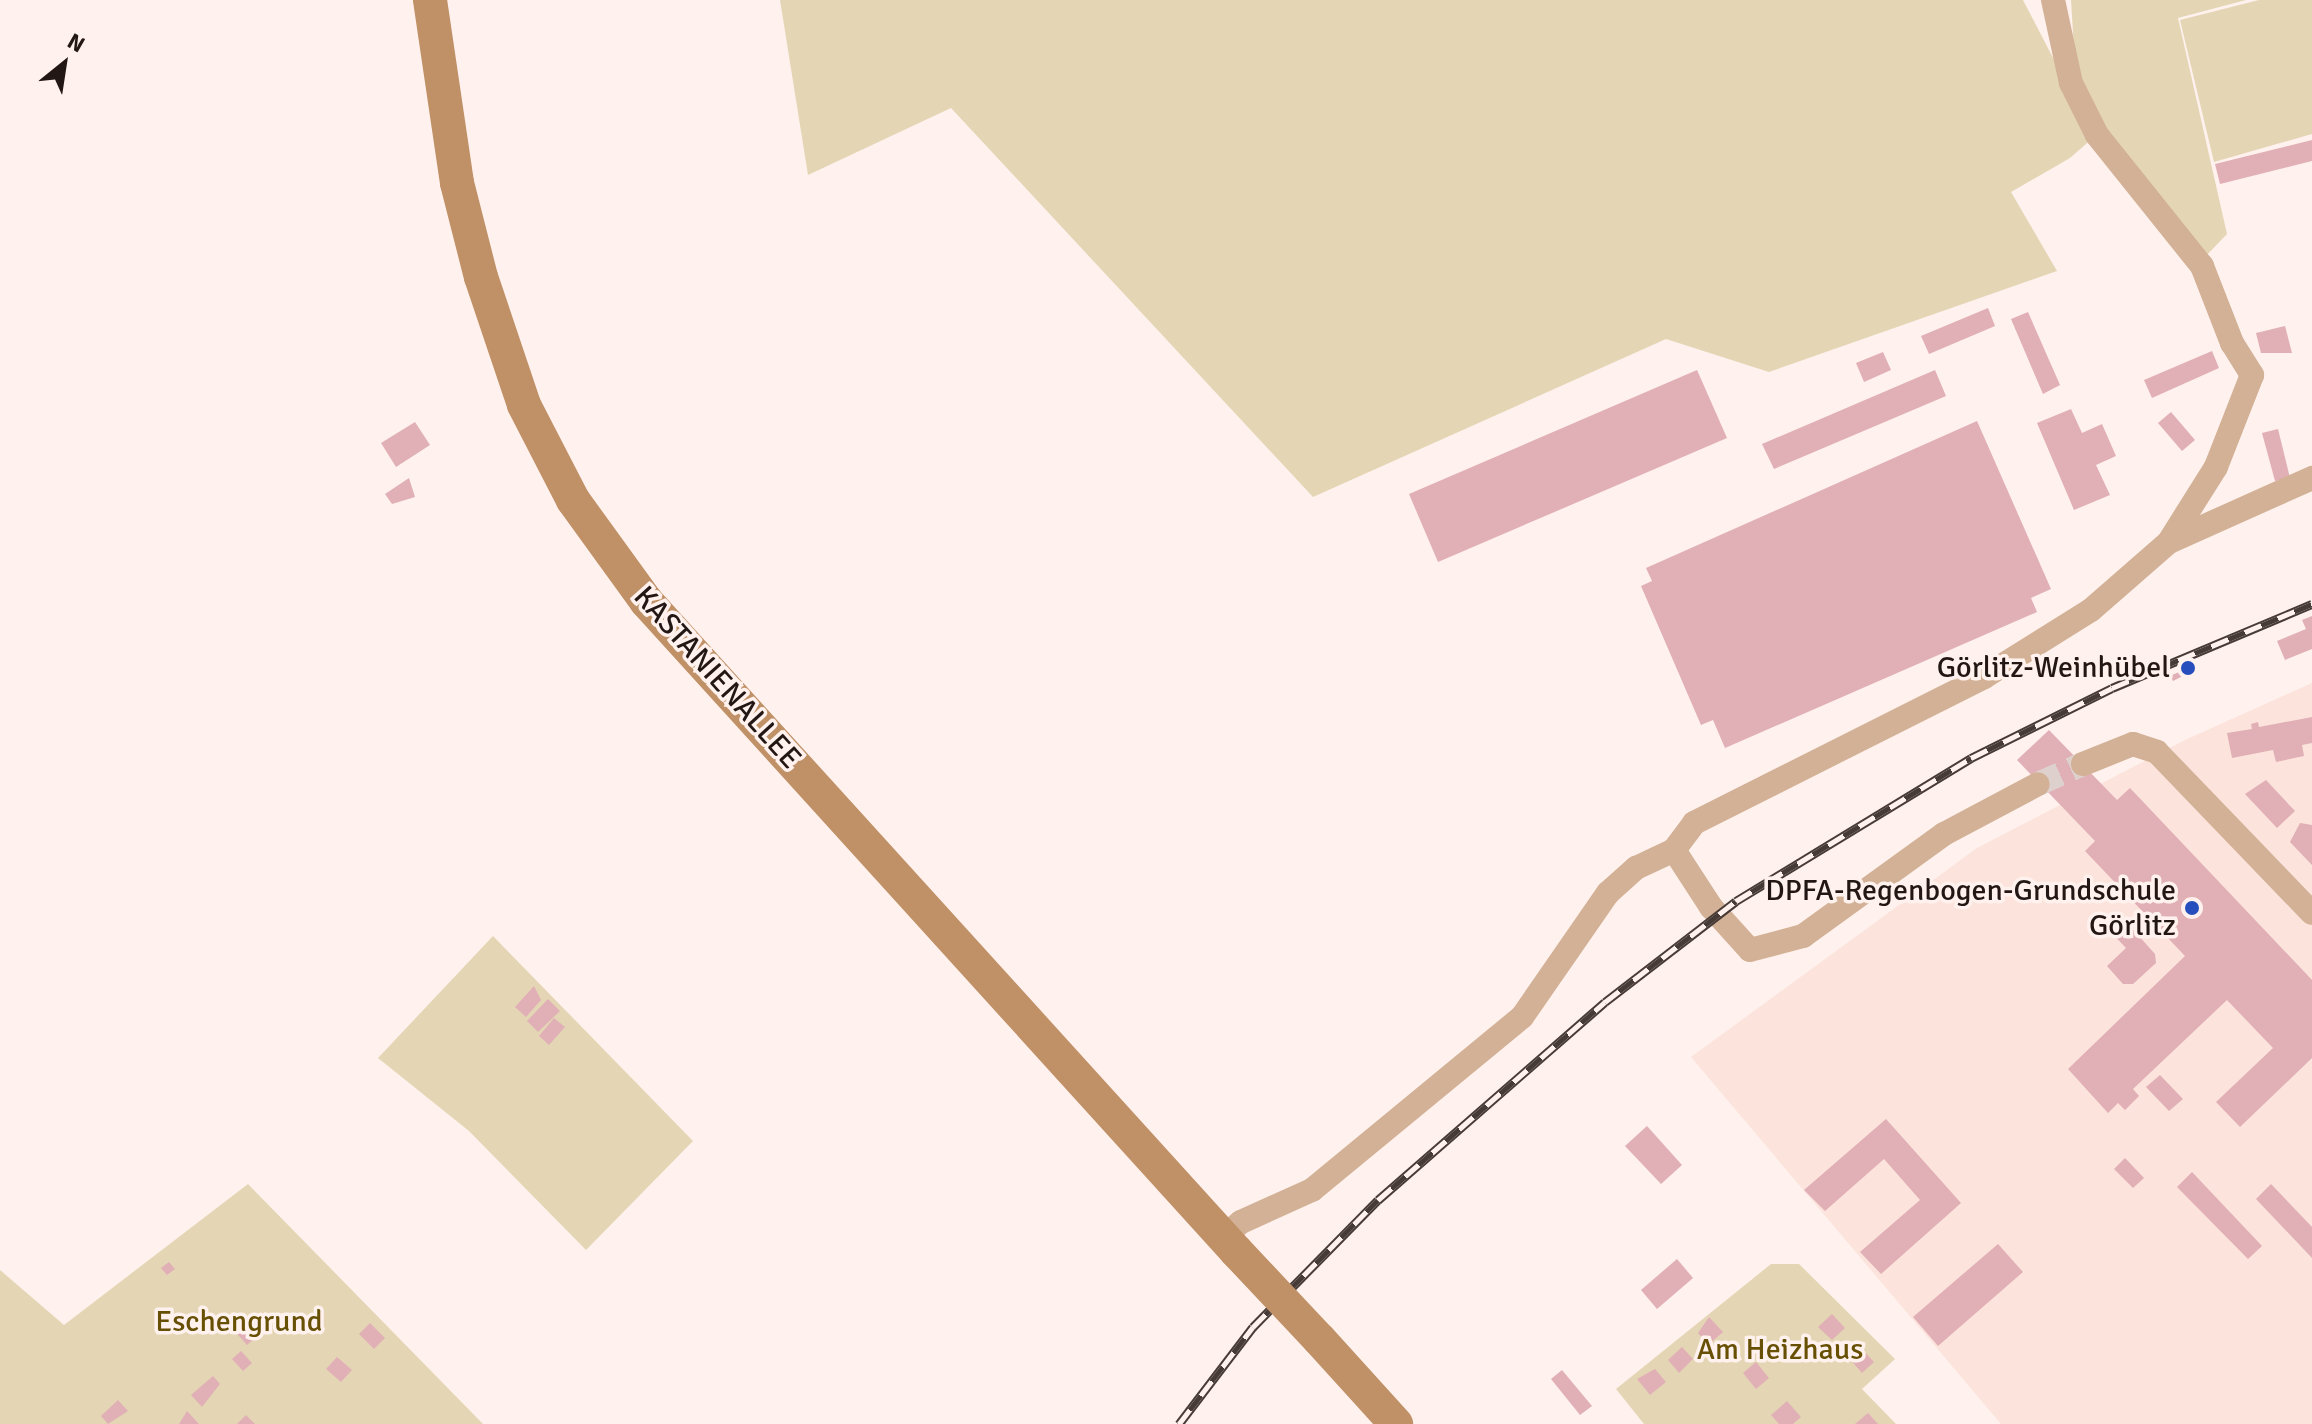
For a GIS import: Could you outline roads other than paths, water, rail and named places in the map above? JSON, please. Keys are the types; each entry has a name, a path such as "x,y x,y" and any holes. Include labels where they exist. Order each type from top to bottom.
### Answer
{"street":[{"name":"KASTANIENALLEE","path":"430,0 454,168 481,277 524,405 573,500 646,601 1229,1245 1396,1424"},
{"path":"1229,1245 1241,1222 1312,1190 1522,1017 1608,893 1636,868 1674,850 1694,823 1984,677 2091,610 2169,542 2210,480 2252,375 2232,343 2202,266 2097,135 2071,83 2053,0"},
{"path":"2169,542 2312,478"},
{"path":"2083,764 2133,744 2157,752 2312,913"},
{"path":"1674,850 1711,907 1750,950 1803,936 1944,834 2038,784"}],"tunnel":[{"path":"2038,784 2083,764"}],"railway":[{"path":"1179,1424 1253,1327 1378,1200 1605,1002 1736,901 1971,758 2112,688 2312,604"}],"place":[{"name":"Görlitz-Weinhübel","path":"2188,668"},
{"name":"DPFA-Regenbogen-Grundschule Görlitz","path":"2192,908"}],"park label":[{"name":"Eschengrund","path":"239,1322"},
{"name":"Am Heizhaus","path":"1780,1350"}]}
